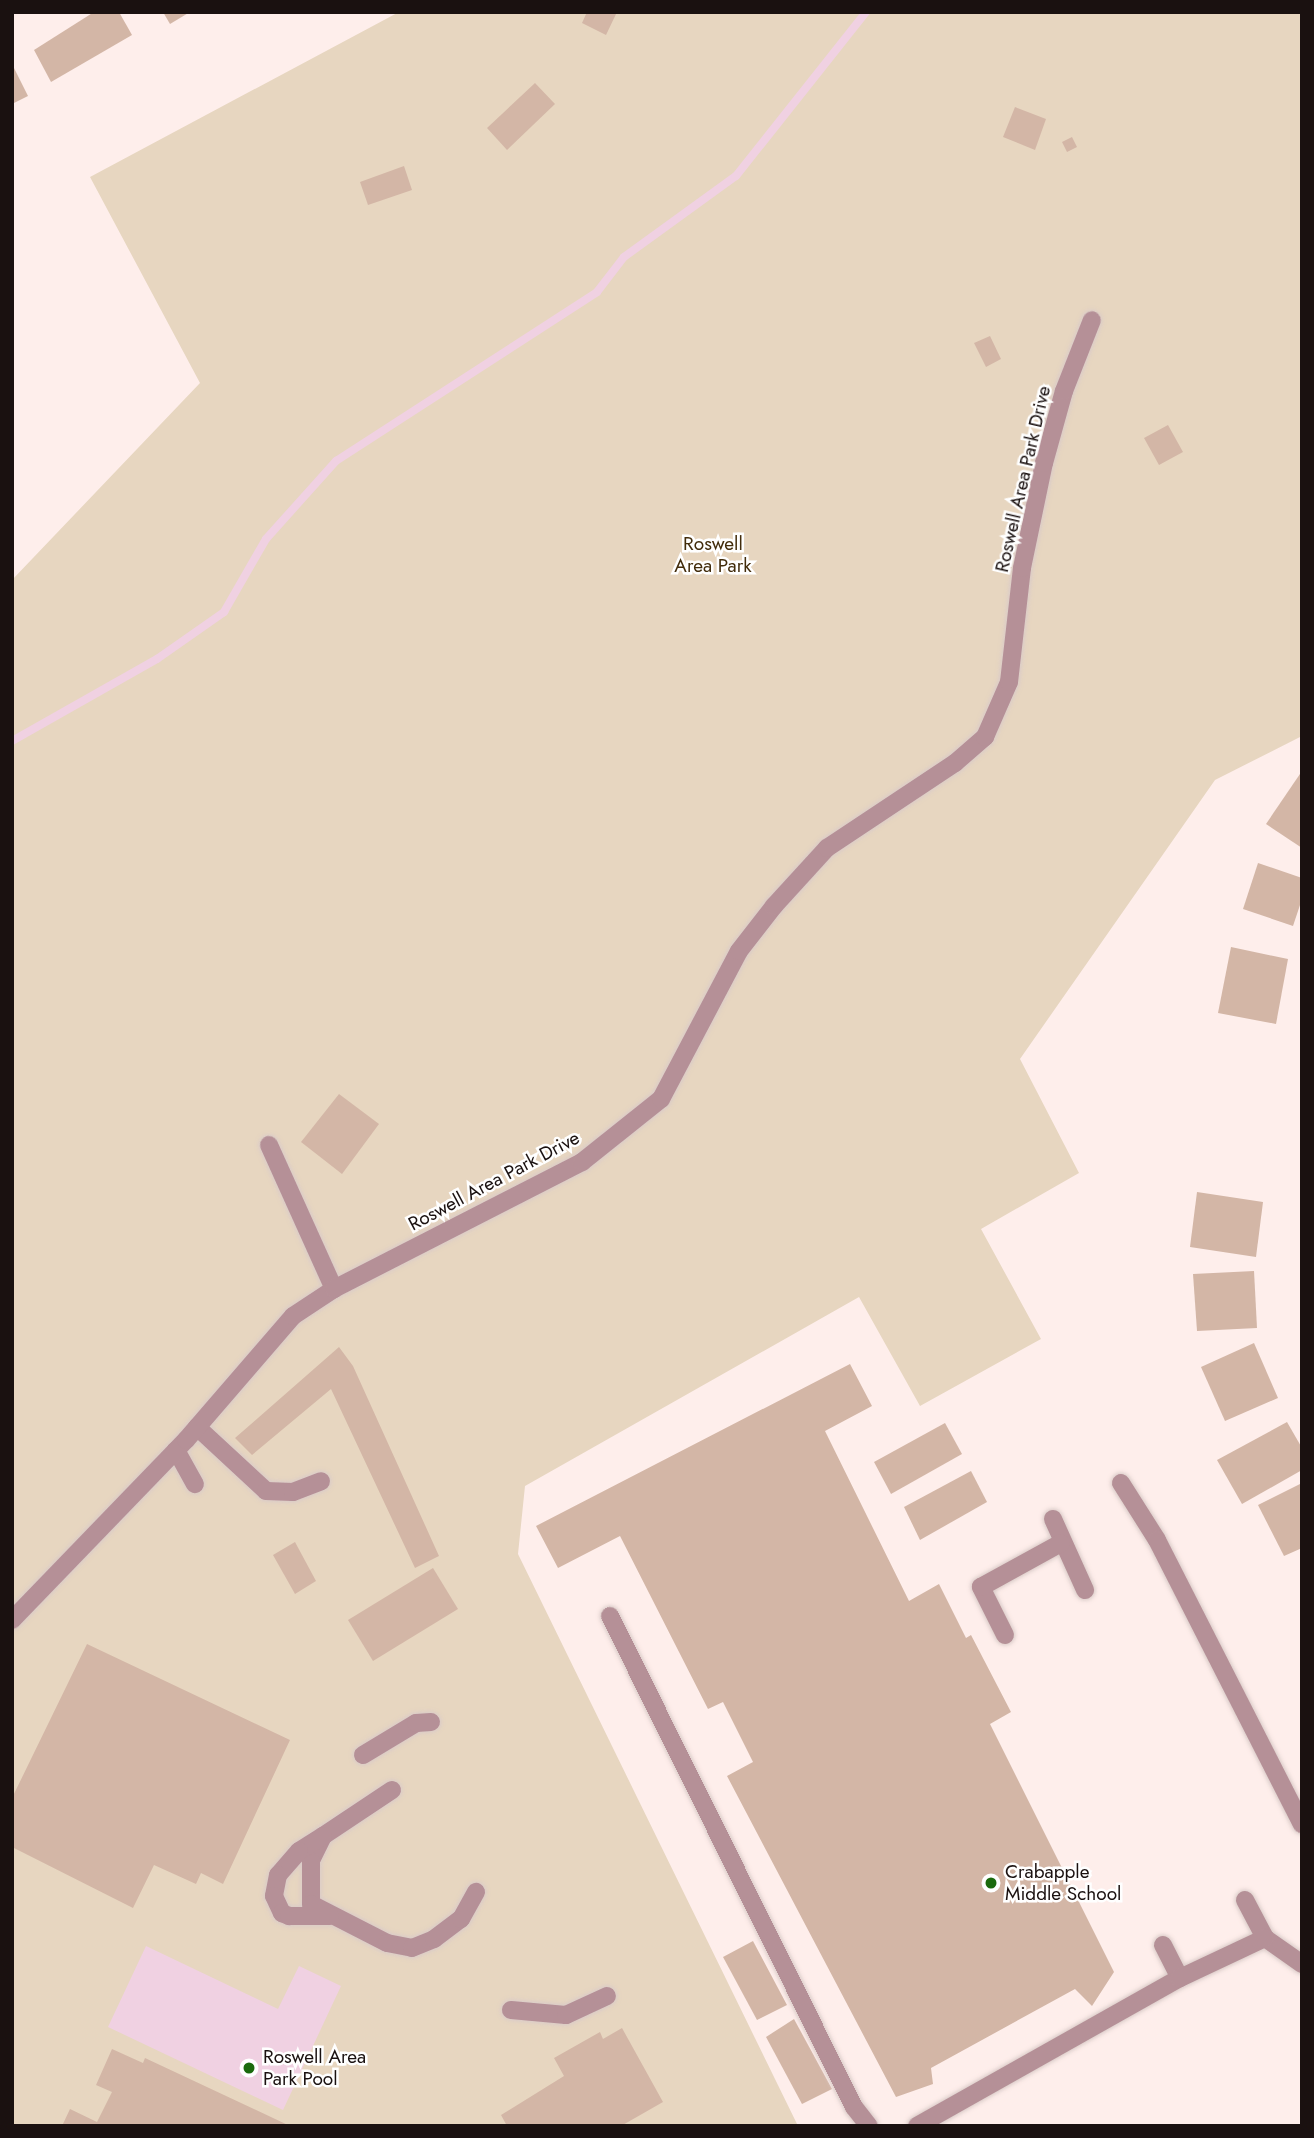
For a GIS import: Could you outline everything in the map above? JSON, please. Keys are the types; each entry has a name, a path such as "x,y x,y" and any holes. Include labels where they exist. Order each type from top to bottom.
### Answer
{"street":[{"name":"Roswell Area Park Drive","path":"12,1620 176,1450 293,1316 334,1289 582,1162 661,1098 739,951 774,906 827,848 955,763 985,737 1009,682 1022,568 1044,463 1064,391 1093,320"},
{"path":"269,1145 334,1289"},
{"path":"197,1427 265,1491 293,1492 321,1481"},
{"path":"176,1450 195,1483"},
{"path":"1121,1483 1157,1540 1302,1824"},
{"path":"1053,1519 1061,1543 1085,1590"},
{"path":"1005,1635 981,1587 1061,1543"},
{"path":"610,1616 854,2106 869,2126"},
{"path":"363,1755 416,1723 431,1722"},
{"path":"330,1916 289,1916 282,1913 274,1896 278,1875 299,1851 392,1790"},
{"path":"323,1836 311,1861 308,1895 311,1904 330,1916 387,1942 418,1947 461,1919 476,1892"},
{"path":"1245,1900 1265,1938 1302,1964"},
{"path":"917,2126 1180,1978 1265,1938"},
{"path":"1163,1945 1180,1978"},
{"path":"511,2010 566,2015 607,1996"}],"green space":[{"name":"Roswell Area Park","path":"399,12 1302,12 1302,736 1215,780 1020,1059 1079,1173 981,1229 1041,1339 920,1406 859,1297 525,1486 518,1554 798,2126 12,2126 12,580 200,383 90,177"}],"shaded area":[{"name":"Roswell Area Park Pool","path":"146,1946 278,2009 299,1966 341,1986 283,2110 108,2027"}],"building":[{"path":"94,12 119,12 132,35 51,82 34,50"},
{"path":"163,12 190,12 170,24"},
{"path":"587,12 617,12 606,35 582,23"},
{"path":"12,64 28,96 12,104"},
{"path":"535,83 555,104 507,150 487,128"},
{"path":"1015,107 1046,119 1035,150 1003,137"},
{"path":"1072,137 1077,147 1067,152 1062,142"},
{"path":"404,166 412,190 368,205 360,182"},
{"path":"990,336 1001,359 986,367 974,343"},
{"path":"1168,425 1183,452 1159,465 1144,438"},
{"path":"1302,771 1302,848 1266,824"},
{"path":"1258,863 1302,878 1302,899 1293,926 1243,909"},
{"path":"1231,947 1288,959 1276,1024 1218,1013"},
{"path":"339,1094 379,1124 342,1174 301,1142"},
{"path":"1197,1192 1263,1202 1256,1257 1190,1247"},
{"path":"1254,1271 1257,1328 1197,1331 1193,1274"},
{"path":"1254,1343 1278,1398 1225,1421 1201,1367"},
{"path":"339,1347 353,1366 439,1556 415,1568 331,1389 252,1455 235,1438"},
{"path":"850,1364 872,1406 825,1431 909,1601 939,1584 966,1638 971,1635 1011,1712 990,1724 1114,1972 1092,2006 1075,1989 931,2068 933,2084 896,2097 727,1776 753,1762 723,1702 708,1709 620,1536 558,1568 536,1526"},
{"path":"1287,1422 1302,1448 1302,1470 1242,1504 1217,1460"},
{"path":"945,1423 962,1454 891,1494 874,1462"},
{"path":"971,1471 987,1502 920,1540 904,1507"},
{"path":"1302,1483 1302,1548 1284,1556 1258,1505"},
{"path":"295,1542 316,1581 295,1594 273,1555"},
{"path":"433,1568 458,1609 373,1661 348,1620"},
{"path":"87,1644 290,1740 223,1884 201,1873 196,1884 154,1865 133,1908 12,1847 12,1798"},
{"path":"753,1941 787,2005 757,2020 723,1957"},
{"path":"794,2019 832,2089 802,2104 766,2037"},
{"path":"622,2028 663,2102 621,2126 507,2126 501,2115 564,2076 554,2058 600,2032 603,2039"},
{"path":"112,2049 143,2063 145,2058 290,2126 62,2126 70,2109 97,2122 112,2092 96,2085"}],"waterway":[{"path":"12,741 157,659 224,612 266,539 336,461 597,292 624,257 736,176 866,12"}],"place":[{"name":"Crabapple Middle School","path":"991,1883"},
{"name":"Roswell Area Park Pool","path":"249,2068"}]}
